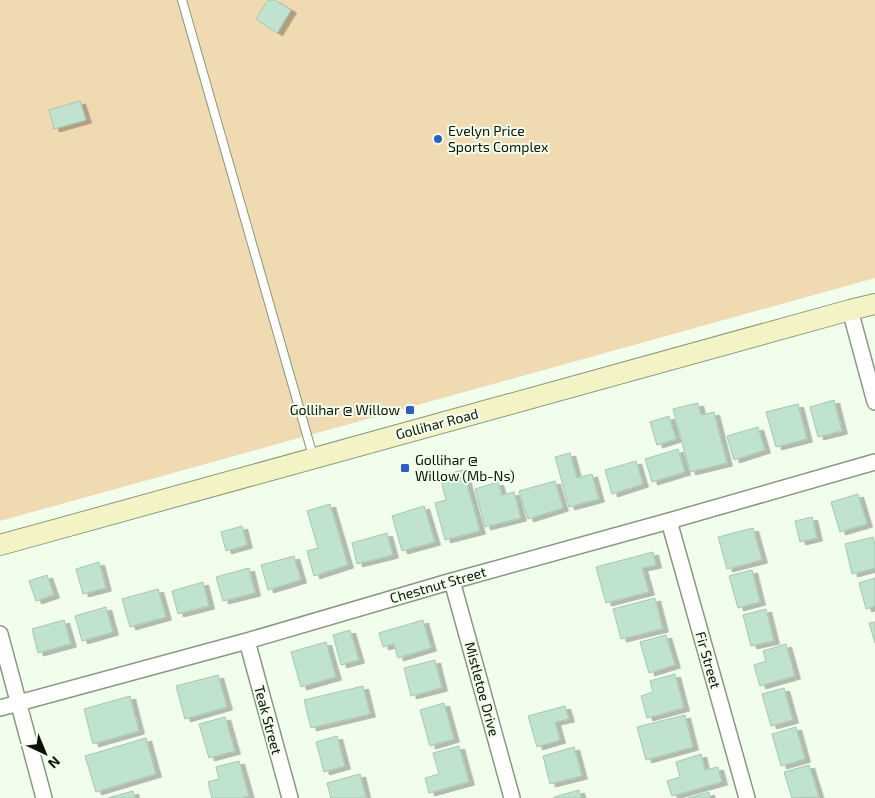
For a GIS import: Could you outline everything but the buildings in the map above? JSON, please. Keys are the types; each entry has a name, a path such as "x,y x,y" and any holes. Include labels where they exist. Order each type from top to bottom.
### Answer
{"main road":[{"name":"Gollihar Road","path":"0,545 875,304"}],"street":[{"path":"850,310 875,402"},
{"name":"Chestnut Street","path":"0,708 247,641 452,580 875,462"},
{"name":"Fir Street","path":"669,521 747,798"},
{"name":"Mistletoe Drive","path":"452,580 512,798"},
{"path":"0,634 44,798"},
{"name":"Teak Street","path":"247,641 290,798"}],"lane":[{"path":"182,0 314,458"}],"shaded area":[{"name":"Evelyn Price Sports Complex","path":"0,0 875,0 875,278 0,521"}],"place":[{"name":"Evelyn Price Sports Complex","path":"438,139"},
{"name":"Gollihar @ Willow","path":"410,410"},
{"name":"Gollihar @ Willow (Mb-Ns)","path":"405,468"}]}
